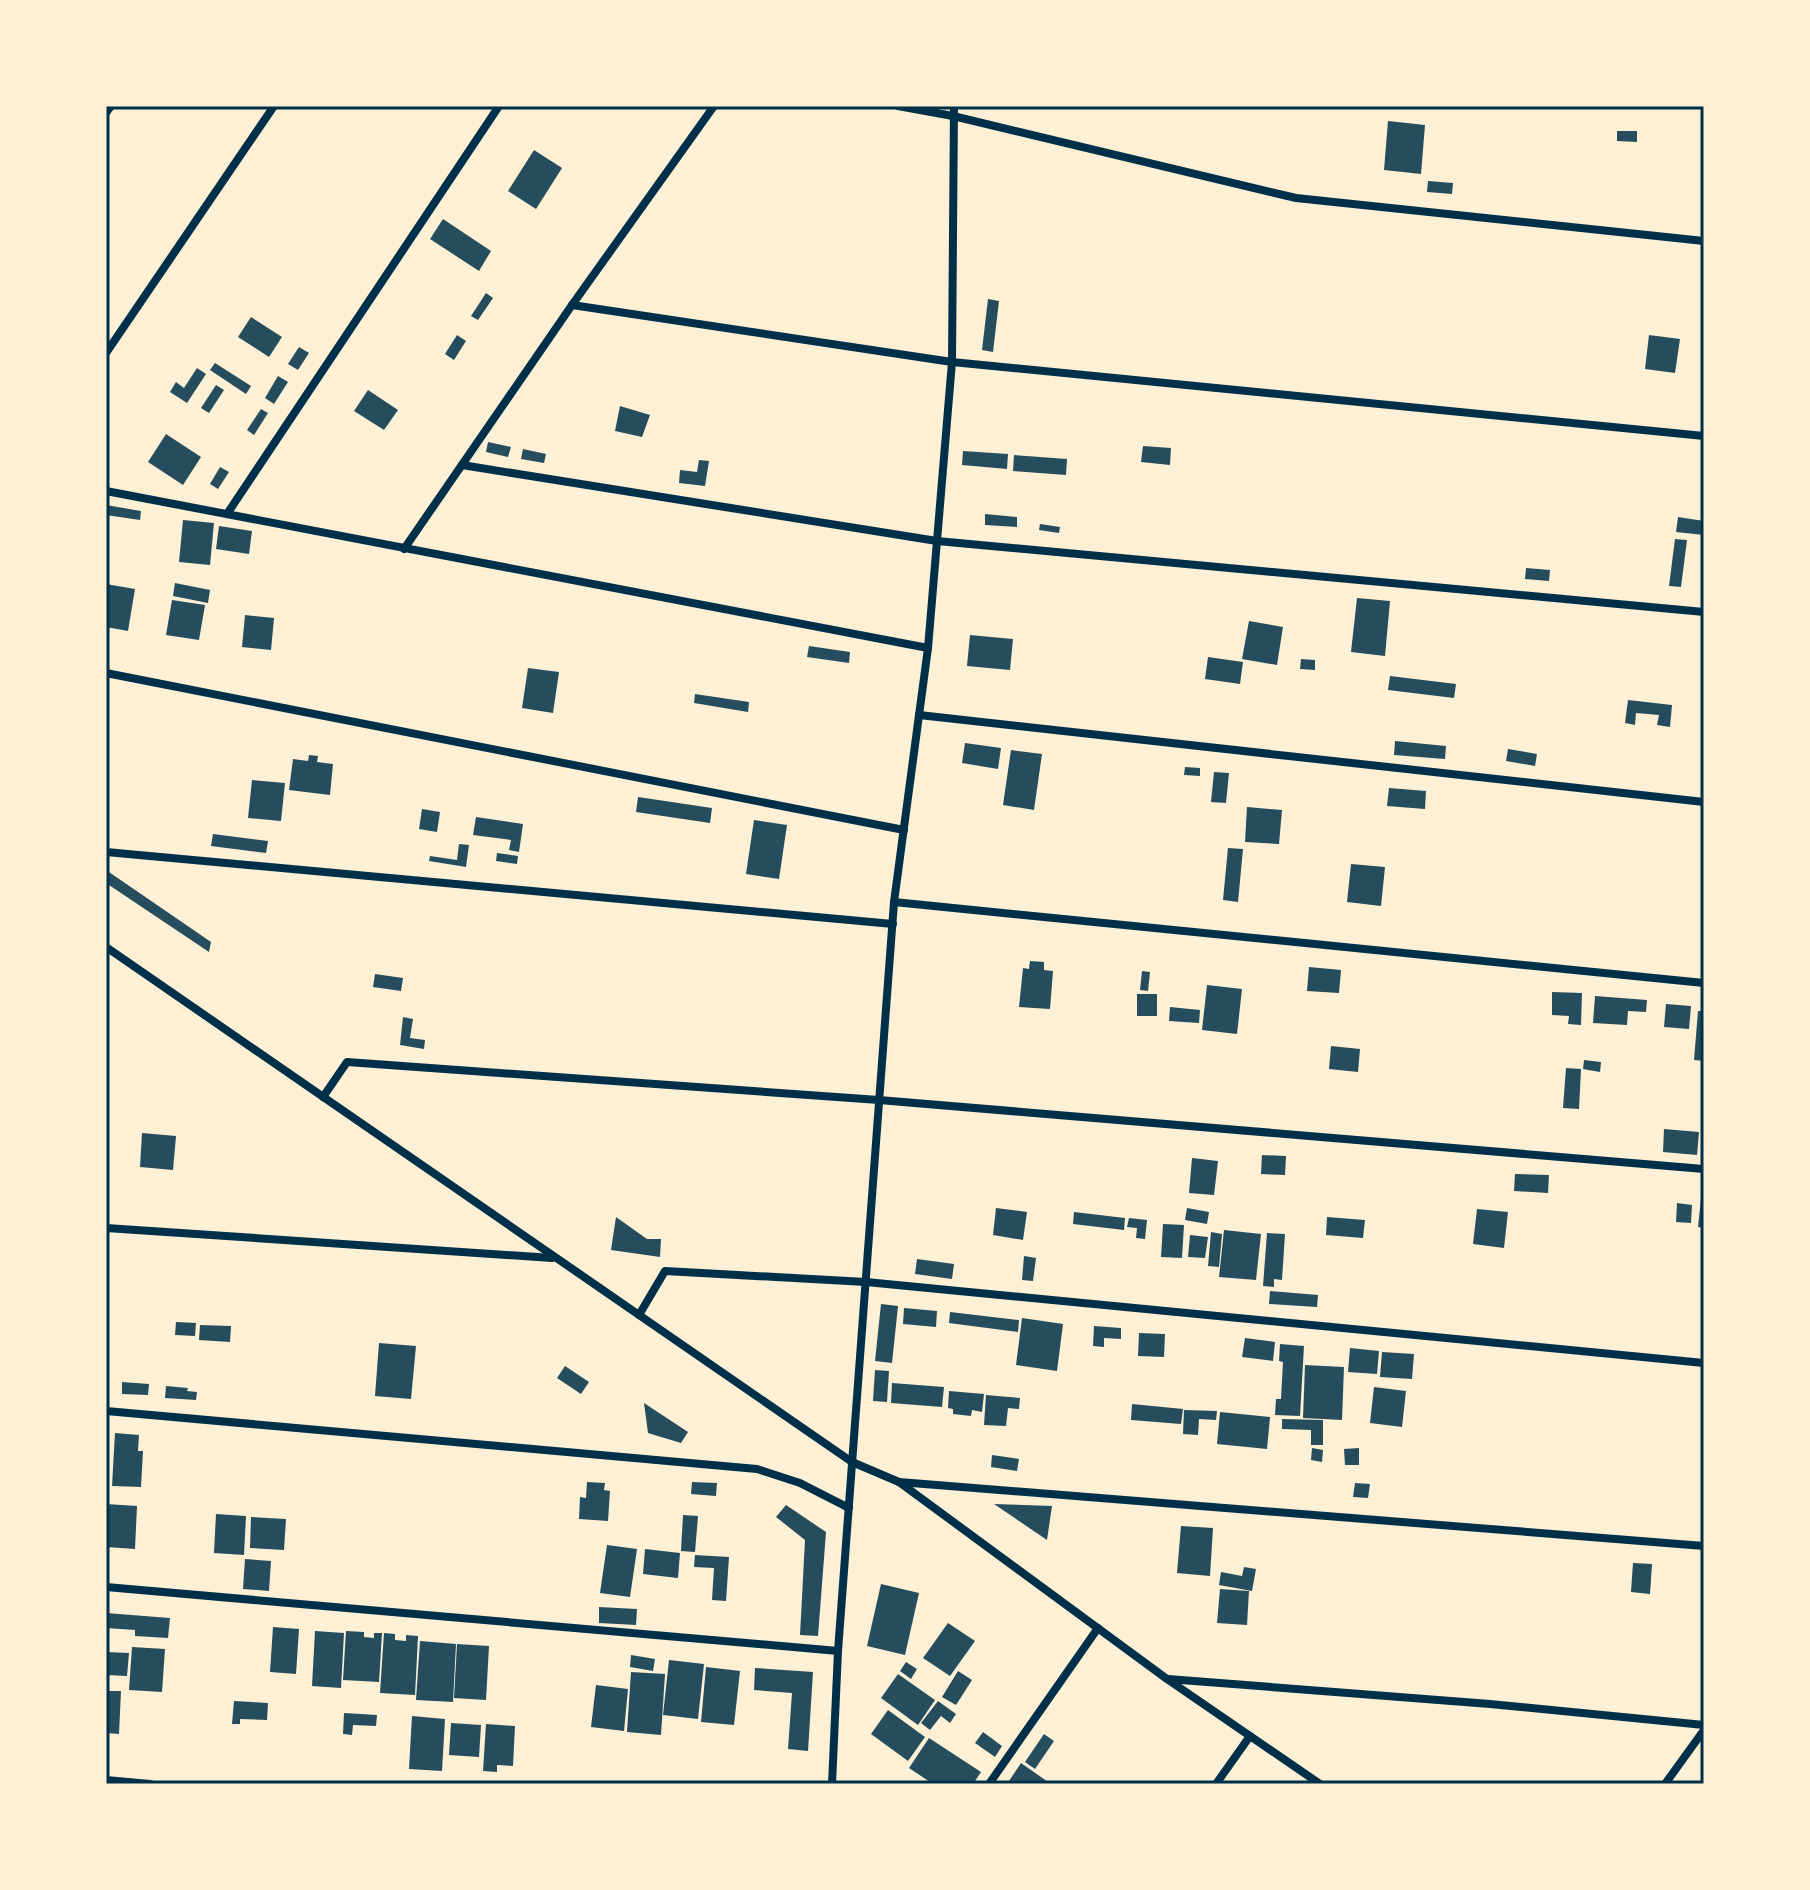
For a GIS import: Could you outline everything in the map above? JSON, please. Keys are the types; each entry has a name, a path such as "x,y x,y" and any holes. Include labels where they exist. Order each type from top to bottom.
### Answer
{"street":[{"path":"106,113 111,106"},
{"path":"106,353 274,106"},
{"path":"227,514 499,106"},
{"path":"404,549 714,106"},
{"path":"898,106 953,116 1296,198 1704,241"},
{"path":"832,1784 838,1651 894,902 928,648 952,362 954,106"},
{"path":"572,305 952,362 1704,436"},
{"path":"462,465 937,541 1704,612"},
{"path":"106,491 928,648"},
{"path":"106,673 904,830"},
{"path":"919,715 1704,802"},
{"path":"106,852 893,924"},
{"path":"894,902 1704,983"},
{"path":"106,947 852,1462 899,1482 1167,1679 1320,1784"},
{"path":"323,1097 347,1062 879,1100 1704,1169"},
{"path":"106,1228 556,1258"},
{"path":"639,1315 665,1271 866,1282 1704,1363"},
{"path":"106,1411 757,1469 800,1483 849,1508"},
{"path":"899,1482 1704,1546"},
{"path":"106,1587 838,1651"},
{"path":"989,1784 1098,1628"},
{"path":"1167,1679 1490,1704 1704,1727 1665,1784"},
{"path":"1216,1784 1250,1736"},
{"path":"106,1780 150,1784"}],"building":[{"path":"1388,121 1425,125 1421,174 1384,170"},
{"path":"1617,131 1637,131 1637,142 1617,141"},
{"path":"534,150 562,168 536,209 508,191"},
{"path":"1428,181 1453,183 1452,194 1427,192"},
{"path":"443,219 491,251 479,271 430,239"},
{"path":"486,293 493,298 478,320 471,316"},
{"path":"988,299 999,301 993,352 982,350"},
{"path":"251,317 282,337 269,357 238,337"},
{"path":"457,335 466,341 454,360 445,354"},
{"path":"1649,335 1680,339 1675,373 1645,369"},
{"path":"299,347 309,353 298,370 288,364"},
{"path":"215,363 251,386 246,394 210,370"},
{"path":"197,368 206,374 187,403 170,392 176,382 184,388"},
{"path":"278,376 288,382 274,404 265,398"},
{"path":"216,385 224,390 209,413 201,408"},
{"path":"368,390 398,410 384,430 354,411"},
{"path":"620,406 650,415 642,437 615,431"},
{"path":"261,409 268,413 254,435 247,430"},
{"path":"166,434 201,457 183,485 148,462"},
{"path":"488,442 511,447 508,457 486,452"},
{"path":"1143,446 1171,448 1170,465 1141,462"},
{"path":"523,449 546,454 544,463 521,459"},
{"path":"963,451 1008,454 1007,469 962,465"},
{"path":"1014,455 1067,459 1066,475 1013,471"},
{"path":"699,460 709,461 705,486 679,483 680,470 697,472"},
{"path":"220,467 229,472 218,489 210,484"},
{"path":"106,505 141,511 140,520 106,515"},
{"path":"985,514 1017,517 1017,527 985,525"},
{"path":"1678,517 1704,521 1704,535 1676,532"},
{"path":"183,520 214,523 210,565 179,562"},
{"path":"1040,524 1060,527 1059,533 1039,530"},
{"path":"219,526 252,531 249,554 216,549"},
{"path":"1675,539 1687,540 1681,587 1669,586"},
{"path":"1526,568 1550,570 1549,581 1525,579"},
{"path":"175,583 210,590 208,603 173,596"},
{"path":"106,584 135,589 128,631 106,627"},
{"path":"1357,598 1390,601 1385,656 1351,652"},
{"path":"172,600 205,605 199,640 166,635"},
{"path":"245,615 274,618 271,650 242,647"},
{"path":"1249,621 1283,627 1277,665 1242,659"},
{"path":"970,635 1013,639 1010,670 967,666"},
{"path":"809,646 850,652 849,663 807,657"},
{"path":"1208,657 1243,662 1240,684 1205,679"},
{"path":"1301,659 1315,660 1315,670 1300,669"},
{"path":"528,668 559,672 553,713 522,708"},
{"path":"1390,676 1456,684 1454,698 1388,690"},
{"path":"695,694 749,702 748,712 694,703"},
{"path":"1628,700 1672,705 1670,727 1657,725 1659,715 1636,713 1635,725 1625,723"},
{"path":"1395,741 1446,746 1445,759 1394,755"},
{"path":"965,743 1001,748 998,769 962,763"},
{"path":"1508,749 1537,754 1535,766 1506,761"},
{"path":"1011,750 1042,754 1034,810 1003,805"},
{"path":"309,755 318,756 317,762 333,764 330,795 289,790 293,759 308,761"},
{"path":"1185,767 1200,768 1200,776 1184,775"},
{"path":"1214,772 1229,773 1226,803 1211,802"},
{"path":"252,780 285,783 281,821 248,818"},
{"path":"1389,788 1426,791 1425,809 1387,806"},
{"path":"638,797 712,808 710,823 636,812"},
{"path":"1247,807 1282,810 1279,844 1245,842"},
{"path":"422,809 440,812 437,832 419,829"},
{"path":"476,817 523,824 519,852 509,850 511,840 473,835"},
{"path":"754,820 787,825 779,879 746,874"},
{"path":"213,834 268,841 266,853 211,846"},
{"path":"459,844 469,845 466,867 429,861 430,856 457,860"},
{"path":"1228,848 1243,849 1238,902 1223,900"},
{"path":"497,853 518,856 517,864 496,861"},
{"path":"1351,864 1385,867 1381,906 1347,902"},
{"path":"106,870 211,942 209,952 106,883"},
{"path":"1030,961 1044,962 1044,970 1053,971 1050,1009 1019,1007 1023,968 1029,969"},
{"path":"1309,967 1341,970 1339,993 1307,991"},
{"path":"1142,971 1150,972 1148,991 1140,990"},
{"path":"375,974 403,978 401,991 373,987"},
{"path":"1207,985 1242,989 1237,1034 1202,1030"},
{"path":"1552,992 1582,993 1581,1025 1568,1024 1569,1016 1552,1015"},
{"path":"1137,994 1157,994 1157,1016 1137,1016"},
{"path":"1595,996 1647,1000 1646,1012 1628,1011 1627,1025 1593,1023"},
{"path":"1666,1004 1691,1006 1689,1029 1664,1027"},
{"path":"1170,1007 1200,1010 1199,1023 1169,1021"},
{"path":"1698,1011 1704,1011 1704,1061 1694,1060"},
{"path":"403,1017 413,1019 410,1038 425,1040 424,1049 400,1045"},
{"path":"1331,1046 1360,1049 1358,1072 1329,1069"},
{"path":"1584,1060 1601,1062 1600,1072 1583,1069"},
{"path":"1566,1068 1581,1069 1579,1109 1563,1108"},
{"path":"1664,1129 1699,1132 1697,1155 1663,1152"},
{"path":"142,1133 176,1136 173,1170 140,1167"},
{"path":"1262,1155 1286,1156 1285,1175 1261,1174"},
{"path":"1192,1158 1218,1161 1214,1195 1189,1193"},
{"path":"1515,1174 1549,1175 1548,1193 1514,1191"},
{"path":"1704,1189 1704,1228 1698,1227"},
{"path":"1677,1203 1692,1205 1691,1223 1676,1222"},
{"path":"996,1208 1027,1212 1023,1240 993,1235"},
{"path":"1187,1208 1209,1212 1207,1224 1185,1220"},
{"path":"1477,1209 1508,1212 1504,1248 1473,1244"},
{"path":"1074,1212 1125,1218 1124,1230 1073,1224"},
{"path":"616,1217 647,1239 661,1239 660,1257 611,1250"},
{"path":"1327,1217 1365,1220 1363,1238 1326,1235"},
{"path":"1129,1218 1147,1220 1145,1239 1136,1238 1137,1228 1127,1227"},
{"path":"1163,1224 1184,1225 1182,1258 1161,1257"},
{"path":"1224,1230 1261,1234 1256,1280 1219,1277"},
{"path":"1211,1232 1222,1234 1219,1267 1208,1266"},
{"path":"1267,1233 1285,1234 1282,1280 1274,1279 1274,1287 1263,1286"},
{"path":"1190,1235 1208,1237 1205,1258 1188,1257"},
{"path":"1024,1256 1036,1258 1033,1281 1022,1280"},
{"path":"917,1259 954,1264 952,1279 915,1274"},
{"path":"1270,1291 1318,1295 1317,1307 1269,1304"},
{"path":"881,1304 898,1306 892,1363 875,1361"},
{"path":"904,1308 937,1311 936,1327 903,1324"},
{"path":"950,1312 1019,1320 1018,1332 949,1323"},
{"path":"1022,1318 1063,1324 1057,1371 1016,1365"},
{"path":"176,1322 196,1323 195,1336 175,1335"},
{"path":"200,1325 231,1326 230,1342 199,1340"},
{"path":"1094,1326 1121,1328 1121,1339 1104,1338 1104,1347 1093,1346"},
{"path":"1139,1333 1165,1334 1164,1357 1138,1356"},
{"path":"1245,1338 1275,1342 1273,1361 1242,1357"},
{"path":"379,1343 416,1346 411,1399 375,1396"},
{"path":"1280,1344 1304,1346 1300,1416 1275,1415 1276,1399 1281,1399 1283,1362 1279,1361"},
{"path":"1350,1348 1379,1351 1377,1374 1348,1372"},
{"path":"1382,1352 1414,1354 1412,1379 1380,1377"},
{"path":"1305,1365 1344,1367 1342,1420 1303,1418"},
{"path":"565,1366 589,1382 581,1394 557,1378"},
{"path":"875,1370 889,1371 887,1402 873,1401"},
{"path":"122,1382 149,1384 148,1395 122,1394"},
{"path":"892,1383 944,1387 942,1407 891,1403"},
{"path":"166,1386 197,1392 196,1400 165,1398"},
{"path":"1374,1387 1406,1391 1402,1427 1370,1423"},
{"path":"949,1391 984,1394 982,1412 972,1410 971,1416 953,1414 953,1409 948,1408"},
{"path":"986,1395 1020,1398 1019,1409 1008,1408 1006,1426 984,1425"},
{"path":"644,1403 688,1432 681,1443 648,1433"},
{"path":"1132,1404 1183,1409 1181,1424 1131,1420"},
{"path":"1184,1410 1217,1411 1216,1420 1199,1419 1198,1435 1183,1434"},
{"path":"1220,1412 1270,1417 1267,1449 1217,1444"},
{"path":"1282,1419 1323,1420 1323,1445 1311,1445 1311,1430 1282,1429"},
{"path":"115,1433 139,1435 138,1451 143,1451 141,1487 112,1486"},
{"path":"1312,1448 1323,1450 1322,1462 1311,1460"},
{"path":"1359,1448 1359,1465 1345,1465 1344,1449"},
{"path":"992,1455 1019,1459 1017,1471 991,1467"},
{"path":"587,1482 605,1483 604,1490 610,1491 608,1521 579,1519 580,1497 586,1498"},
{"path":"692,1482 717,1483 716,1496 691,1494"},
{"path":"1355,1483 1370,1484 1368,1498 1353,1497"},
{"path":"106,1504 137,1506 135,1549 106,1547"},
{"path":"994,1504 1052,1506 1047,1540"},
{"path":"786,1505 826,1532 818,1636 800,1635 805,1540 776,1517"},
{"path":"216,1514 246,1516 244,1555 214,1553"},
{"path":"683,1515 698,1516 695,1552 681,1551"},
{"path":"251,1517 286,1519 284,1550 250,1548"},
{"path":"1181,1526 1213,1528 1210,1576 1177,1573"},
{"path":"607,1545 637,1549 630,1597 600,1593"},
{"path":"645,1549 680,1553 678,1578 643,1574"},
{"path":"695,1555 729,1557 726,1601 712,1600 714,1568 694,1567"},
{"path":"245,1559 271,1561 269,1591 243,1589"},
{"path":"1633,1563 1652,1564 1650,1594 1631,1592"},
{"path":"1244,1567 1256,1569 1252,1591 1219,1585 1221,1572 1242,1576"},
{"path":"881,1584 919,1593 905,1655 867,1646"},
{"path":"1220,1589 1249,1591 1247,1625 1217,1623"},
{"path":"599,1607 637,1609 636,1625 599,1623"},
{"path":"106,1613 170,1618 168,1638 135,1636 135,1630 106,1628"},
{"path":"948,1623 975,1641 950,1676 923,1658"},
{"path":"273,1627 299,1629 296,1674 270,1672"},
{"path":"315,1631 344,1633 341,1688 312,1686"},
{"path":"346,1631 364,1632 364,1637 374,1638 374,1633 382,1633 379,1682 343,1680"},
{"path":"384,1633 395,1634 395,1640 406,1641 406,1635 418,1636 415,1695 380,1693"},
{"path":"420,1641 456,1644 453,1702 416,1700"},
{"path":"457,1644 489,1646 486,1700 454,1698"},
{"path":"132,1647 165,1649 162,1692 129,1690"},
{"path":"106,1652 129,1653 127,1676 106,1675"},
{"path":"631,1655 655,1659 653,1671 630,1667"},
{"path":"669,1660 704,1664 698,1719 663,1715"},
{"path":"906,1662 917,1669 911,1679 900,1671"},
{"path":"706,1667 740,1671 734,1725 701,1722"},
{"path":"755,1668 813,1672 808,1751 788,1749 792,1693 754,1690"},
{"path":"958,1671 972,1680 956,1705 942,1697"},
{"path":"631,1672 665,1674 661,1735 627,1732"},
{"path":"898,1674 935,1700 918,1725 881,1698"},
{"path":"596,1685 628,1689 624,1731 591,1727"},
{"path":"106,1691 121,1691 119,1734 106,1733"},
{"path":"234,1701 268,1703 267,1720 240,1719 240,1724 232,1724"},
{"path":"938,1701 956,1714 950,1723 941,1716 930,1730 921,1723"},
{"path":"888,1710 925,1737 908,1761 871,1734"},
{"path":"344,1713 377,1715 376,1726 353,1725 352,1735 343,1734"},
{"path":"412,1716 445,1719 442,1771 409,1769"},
{"path":"451,1723 481,1725 479,1757 449,1755"},
{"path":"486,1724 515,1726 513,1766 497,1765 497,1772 483,1771"},
{"path":"983,1732 1002,1746 995,1757 975,1743"},
{"path":"1044,1734 1054,1741 1035,1769 1025,1762"},
{"path":"929,1738 981,1772 973,1784 933,1784 909,1768"},
{"path":"1021,1763 1051,1784 1007,1784"}]}
